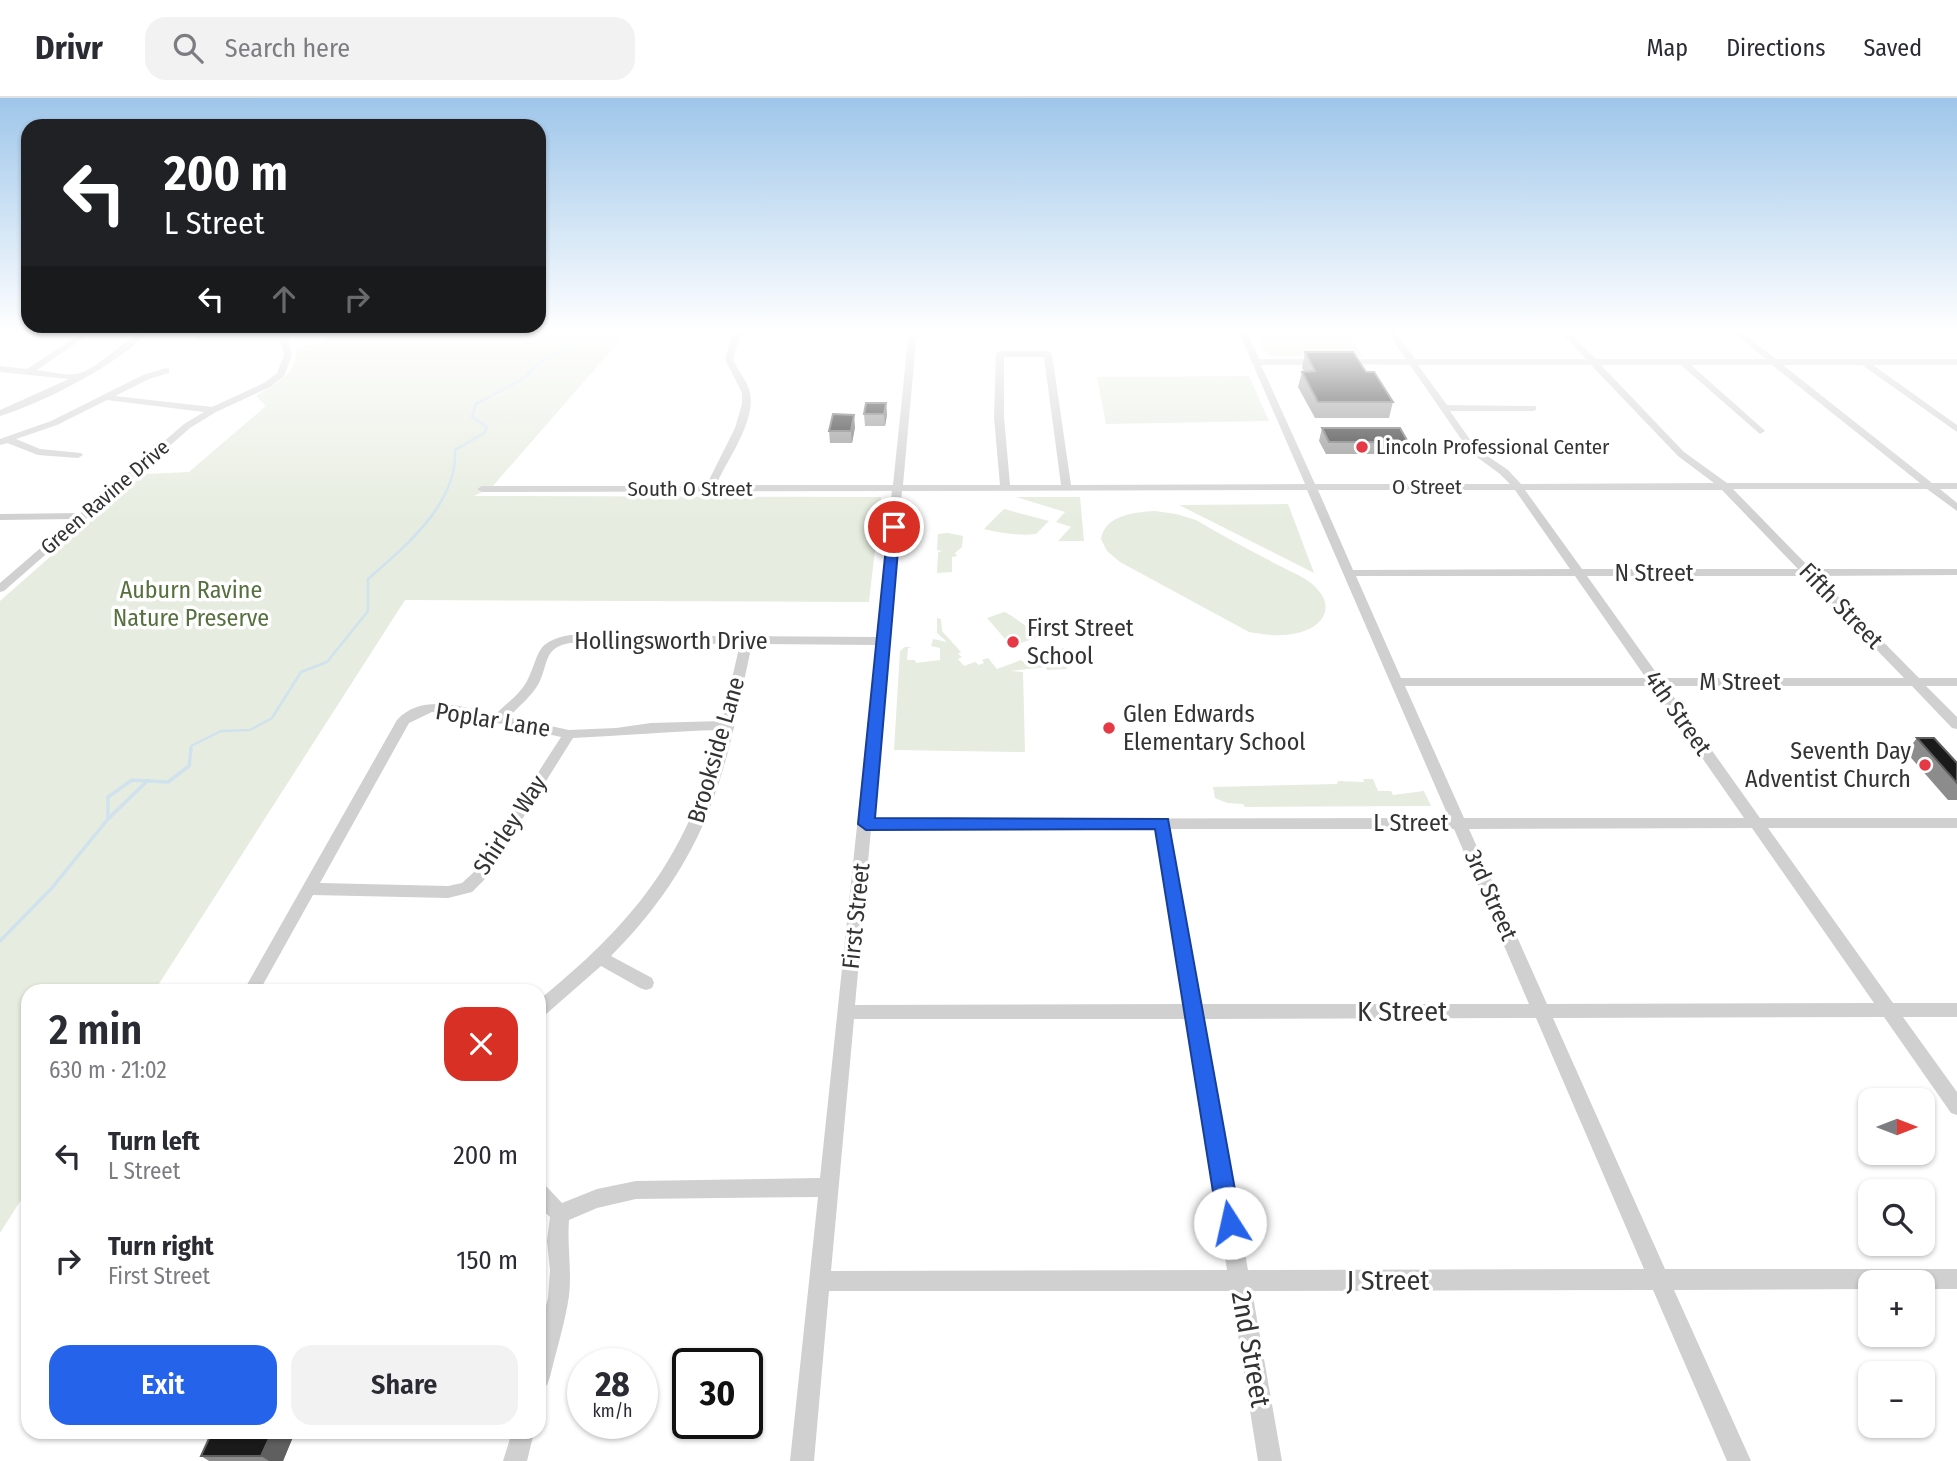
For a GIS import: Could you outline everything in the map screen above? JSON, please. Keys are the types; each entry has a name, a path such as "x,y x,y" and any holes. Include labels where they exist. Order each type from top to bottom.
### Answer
{"street":[{"path":"0,413 43,394"},
{"path":"3,440 54,422 114,394"},
{"name":"Green Ravine Drive","path":"0,589 187,426 214,410 252,394"},
{"path":"710,489 716,472 730,452 746,406 745,394"},
{"name":"First Street","path":"802,1461 907,394"},
{"path":"999,394 1005,487"},
{"path":"1053,394 1066,487"},
{"name":"3rd Street","path":"1270,394 1739,1461"},
{"name":"4th Street","path":"1435,394 1474,450 1504,472 1518,487 1957,1107"},
{"name":"Fifth Street","path":"1623,394 1681,454 1724,486 1957,725"},
{"path":"1718,394 1760,431"},
{"path":"1814,394 1957,508"},
{"path":"1908,394 1957,429"},
{"path":"108,397 214,410"},
{"path":"1445,408 1533,408"},
{"path":"3,440 38,452 78,455"},
{"name":"O Street","path":"898,489 1957,486"},
{"name":"South O Street","path":"482,489 898,489"},
{"path":"0,517 83,516"},
{"name":"N Street","path":"1351,573 1957,572"},
{"name":"Hollingsworth Drive","path":"500,718 532,684 544,651 555,642 570,639 883,641"},
{"name":"Brookside Lane","path":"546,1004 600,958 660,890 681,855 709,790 747,641"},
{"name":"M Street","path":"1398,682 1957,682"},
{"name":"Poplar Lane","path":"255,984 404,720 418,710 436,707 569,734 651,727 726,725"},
{"name":"Shirley Way","path":"310,889 449,892 467,888 479,876 569,734"},
{"name":"L Street","path":"866,824 1957,822"},
{"name":"2nd Street","path":"1162,823 1270,1461"},
{"path":"600,958 646,983"},
{"name":"K Street","path":"847,1012 1957,1010"},
{"path":"560,1214 588,1200 636,1189 829,1187"},
{"path":"546,1200 560,1214"},
{"path":"546,1348 558,1298 561,1270 557,1241 560,1214"},
{"name":"J Street","path":"820,1281 1957,1279"},
{"path":"515,1461 521,1439"}],"green space":[{"name":"Auburn Ravine Nature Preserve","path":"260,394 573,394 492,487 474,496 881,497 869,602 405,600 159,984 21,984 21,1200 0,1233 0,601 144,474 189,472 266,406 256,396"},
{"path":"1100,394 1257,394 1269,421 1106,424"},
{"path":"1016,497 1080,497 1084,541 1058,541 1071,527 1056,522 1065,512"},
{"path":"1288,504 1314,573 1179,505"},
{"path":"1004,509 1049,521 1036,534 1010,534 984,529"},
{"path":"1155,511 1196,520 1305,579 1315,586 1325,601 1324,615 1306,631 1273,635 1249,632 1120,562 1107,551 1101,539 1108,525 1122,516"},
{"path":"938,534 963,536 962,547 955,553 957,556 952,557 952,572 937,573 938,552 943,551 937,550"},
{"path":"1004,612 1039,637 1011,646 987,618"},
{"path":"937,618 941,619 942,631 961,652 958,654 962,657 958,659 964,666 975,662 979,665 984,663 982,660 988,658 997,669 1021,660 1025,663 1064,648 1067,669 1047,670 1046,667 1010,671 1023,672 1025,752 894,750 900,651 905,647 912,647 908,648 907,660 915,660 916,663 940,660 940,648 931,646 933,639 947,642 937,633"},
{"path":"1363,779 1373,779 1378,791 1391,791 1393,795 1424,791 1431,806 1245,807 1243,804 1227,803 1215,798 1213,787 1337,784 1338,781 1364,782"}],"building":[{"path":"1314,394 1388,394 1393,402 1318,402"},
{"path":"866,403 886,403 884,414 864,414"},
{"path":"833,414 854,415 851,431 829,431"},
{"path":"1322,428 1400,428 1408,442 1329,442"},
{"path":"1917,738 1934,738 1957,763 1957,783"},
{"path":"209,1439 269,1439 261,1456 201,1456"}],"waterway":[{"path":"191,749 191,746 221,731 250,730 272,718 301,672 327,662 368,611 368,579 413,538 439,506 454,469 455,450 484,433 487,427 472,417 476,404 496,394"},
{"path":"108,819 108,797 132,780 168,782 189,766 191,749"},
{"path":"108,819 146,782"},
{"path":"0,941 51,889 108,819"}],"place":[{"name":"Lincoln Professional Center","path":"1362,447"},
{"name":"First Street School","path":"1013,642"},
{"name":"Glen Edwards Elementary School","path":"1109,728"},
{"name":"Seventh Day Adventist Church","path":"1925,765"}],"route":[{"path":"894,527 866,824 1162,823 1230,1223"}]}
